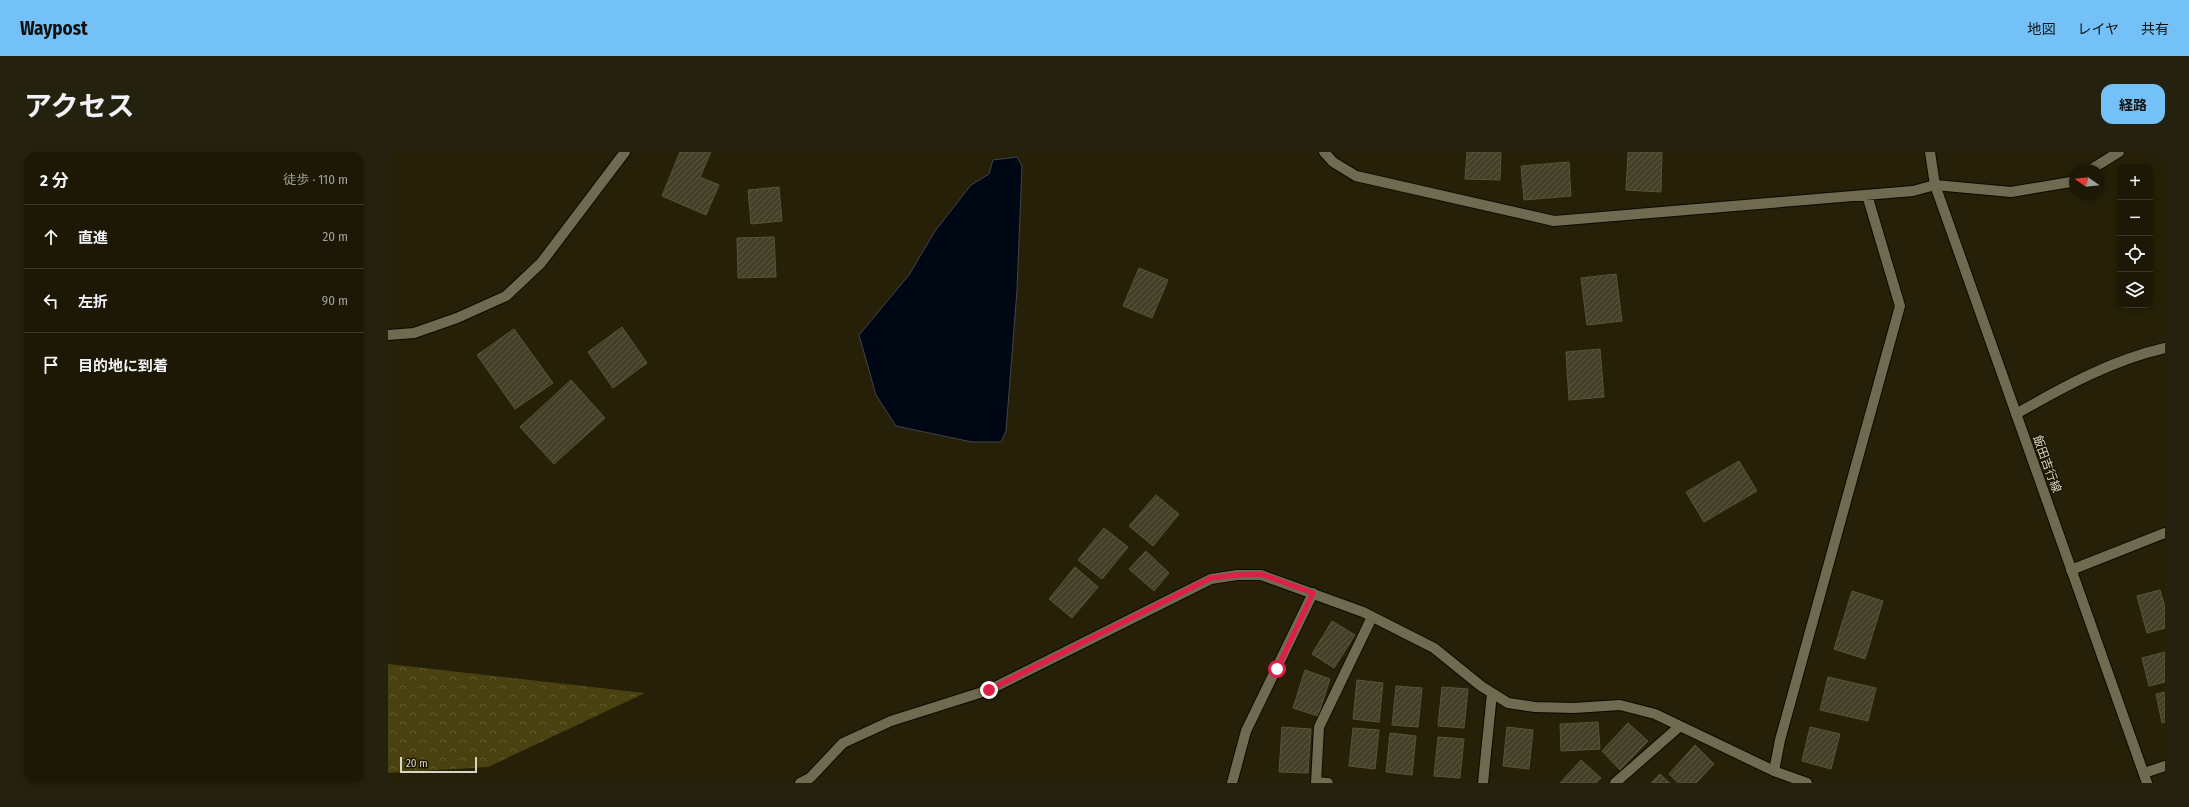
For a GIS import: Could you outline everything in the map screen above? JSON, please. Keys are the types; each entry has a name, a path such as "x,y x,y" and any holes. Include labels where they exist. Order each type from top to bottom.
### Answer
{"street":[{"path":"388,335 421,330 457,318 506,296 541,263 625,152"},
{"path":"1324,152 1333,162 1356,176 1554,221 1913,191 1935,185 2011,192 2069,182"},
{"name":"飯田吉行線","path":"1930,152 1935,185 2146,778"},
{"path":"2100,164 2119,152"},
{"path":"1774,771 1780,740 1900,306 1867,195"},
{"path":"2016,414 2063,387 2142,353 2165,348"},
{"path":"2071,570 2165,533"},
{"path":"800,783 810,778 843,743 891,721 989,690 1211,578 1261,574 1372,617 1434,648 1492,693 1508,703 1535,707 1574,708 1620,705 1655,714 1774,771 1807,783"},
{"path":"1232,783 1246,731 1313,593"},
{"path":"1328,783 1316,782 1320,727 1372,617"},
{"path":"1482,783 1492,693"},
{"path":"1615,783 1680,726"},
{"path":"2146,778 2165,766"}],"green space":[{"path":"388,664 645,693 488,767 388,773"}],"shaded area":[{"path":"1017,157 1022,166 1017,290 1006,431 1001,442 972,442 896,426 876,395 859,335 909,275 935,231 971,185 989,174 993,160"}],"building":[{"path":"680,152 711,152 700,177 719,185 706,215 662,196"},
{"path":"1467,152 1501,152 1500,180 1465,179"},
{"path":"1628,152 1662,152 1661,192 1626,190"},
{"path":"1569,162 1571,196 1524,200 1521,166"},
{"path":"779,187 782,221 751,224 748,190"},
{"path":"774,237 776,277 738,278 737,238"},
{"path":"1139,268 1168,280 1152,318 1123,306"},
{"path":"1616,274 1622,321 1587,325 1581,278"},
{"path":"622,327 647,363 613,388 588,352"},
{"path":"514,329 553,383 515,409 477,355"},
{"path":"1600,349 1604,397 1569,400 1566,352"},
{"path":"571,380 605,418 554,464 520,427"},
{"path":"1739,461 1757,491 1704,522 1686,492"},
{"path":"1156,495 1179,514 1153,546 1129,526"},
{"path":"1104,528 1128,547 1102,579 1078,560"},
{"path":"1146,551 1169,573 1154,591 1129,569"},
{"path":"1075,567 1098,587 1072,618 1049,599"},
{"path":"2160,590 2165,607 2165,628 2147,633 2137,596"},
{"path":"1852,591 1883,601 1865,659 1834,649"},
{"path":"1332,621 1355,635 1334,668 1312,654"},
{"path":"2165,652 2165,682 2149,686 2142,658"},
{"path":"1305,670 1330,679 1318,716 1293,708"},
{"path":"1828,677 1876,688 1868,721 1820,710"},
{"path":"1357,680 1383,683 1379,722 1353,719"},
{"path":"1396,686 1422,688 1418,727 1392,725"},
{"path":"1442,687 1468,689 1464,728 1438,726"},
{"path":"2165,692 2165,722 2162,723 2156,694"},
{"path":"1598,722 1600,749 1561,751 1560,724"},
{"path":"1628,723 1648,741 1620,770 1602,751"},
{"path":"1282,727 1311,729 1308,773 1279,772"},
{"path":"1507,727 1533,730 1529,769 1503,766"},
{"path":"1810,727 1840,734 1831,769 1802,761"},
{"path":"1353,728 1379,730 1375,769 1349,766"},
{"path":"1390,733 1416,736 1412,775 1386,772"},
{"path":"1438,737 1464,739 1460,778 1434,776"},
{"path":"1695,745 1714,764 1696,783 1678,783 1669,774"},
{"path":"1581,760 1601,778 1596,783 1560,783"},
{"path":"1660,774 1670,783 1651,783"}],"route":[{"path":"989,690 1211,578 1237,575 1261,574 1313,593 1277,669"}]}
